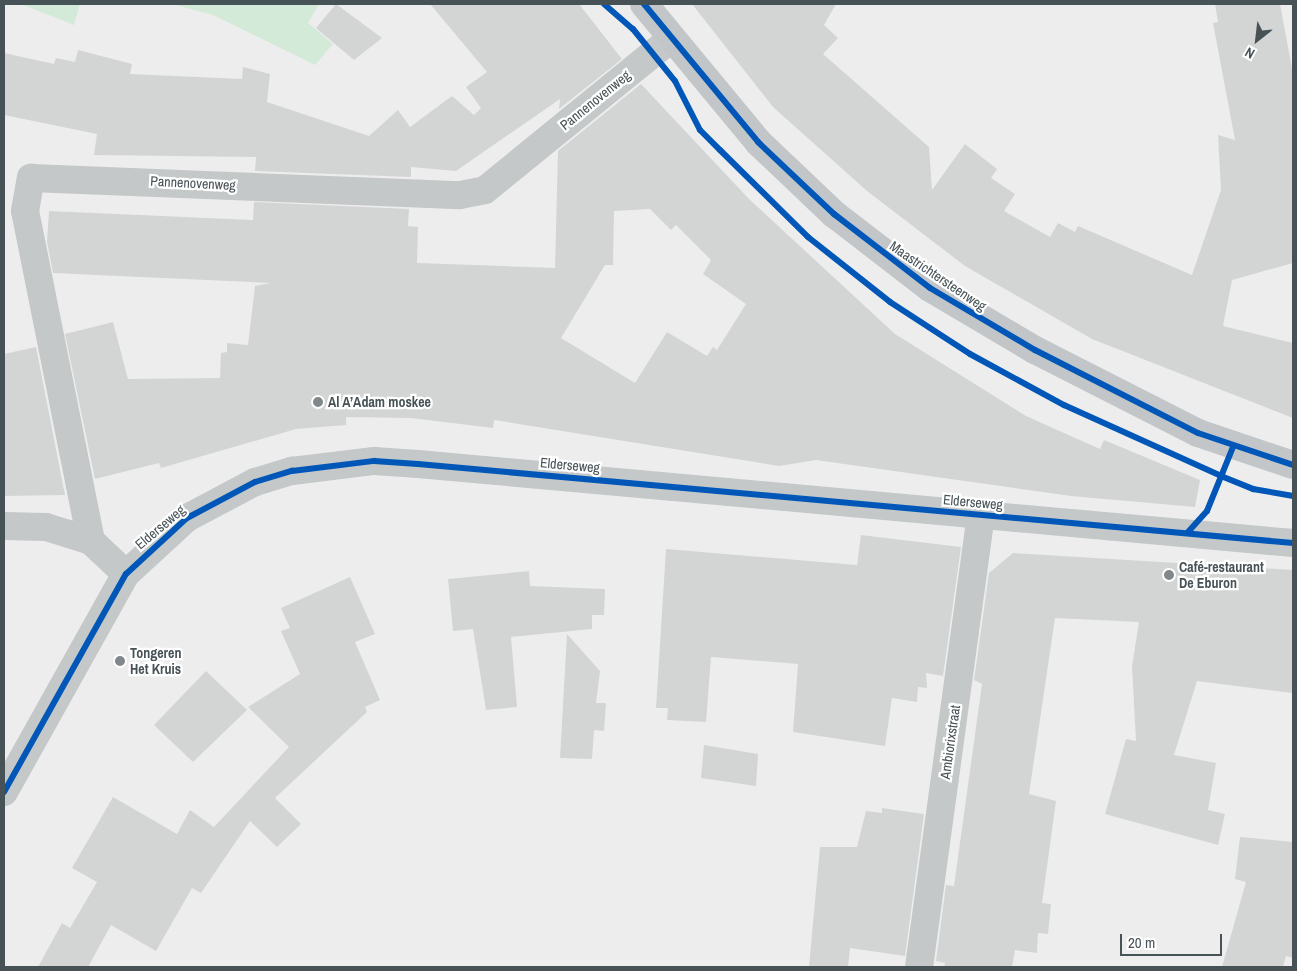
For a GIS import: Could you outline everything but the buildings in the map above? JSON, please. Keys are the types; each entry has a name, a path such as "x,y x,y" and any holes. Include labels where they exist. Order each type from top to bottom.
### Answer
{"main road":[{"name":"Maastrichtersteenweg","path":"644,4 758,142 834,214 930,288 1034,350 1198,432 1293,465"},
{"name":"Elderseweg","path":"4,792 126,574 187,518 220,498 255,482 332,464 418,464 1293,543"}],"street":[{"name":"Pannenovenweg","path":"92,542 25,211 31,178 468,194 485,190 672,39"},
{"name":"Ambiorixstraat","path":"919,967 981,516"},
{"path":"4,526 46,527 92,542 126,574"}],"green space":[{"path":"21,4 80,4 74,25"},
{"path":"172,4 319,4 308,23 333,44 315,65 213,15"}],"cycle path":[{"path":"604,4 633,29 675,81 700,130 808,237 890,302 970,354 1064,405 1253,489 1293,496"},
{"path":"644,4 758,142 834,214 930,288 1035,350 1198,433 1293,465"},
{"path":"1188,532 1207,511 1233,447"},
{"path":"4,792 126,574 187,518 255,482 292,471 374,461 418,464 1293,543"}],"place":[{"name":"Al A’Adam moskee","path":"318,402"},
{"name":"Café-restaurant De Eburon","path":"1169,575"},
{"name":"Tongeren Het Kruis","path":"120,661"}]}
